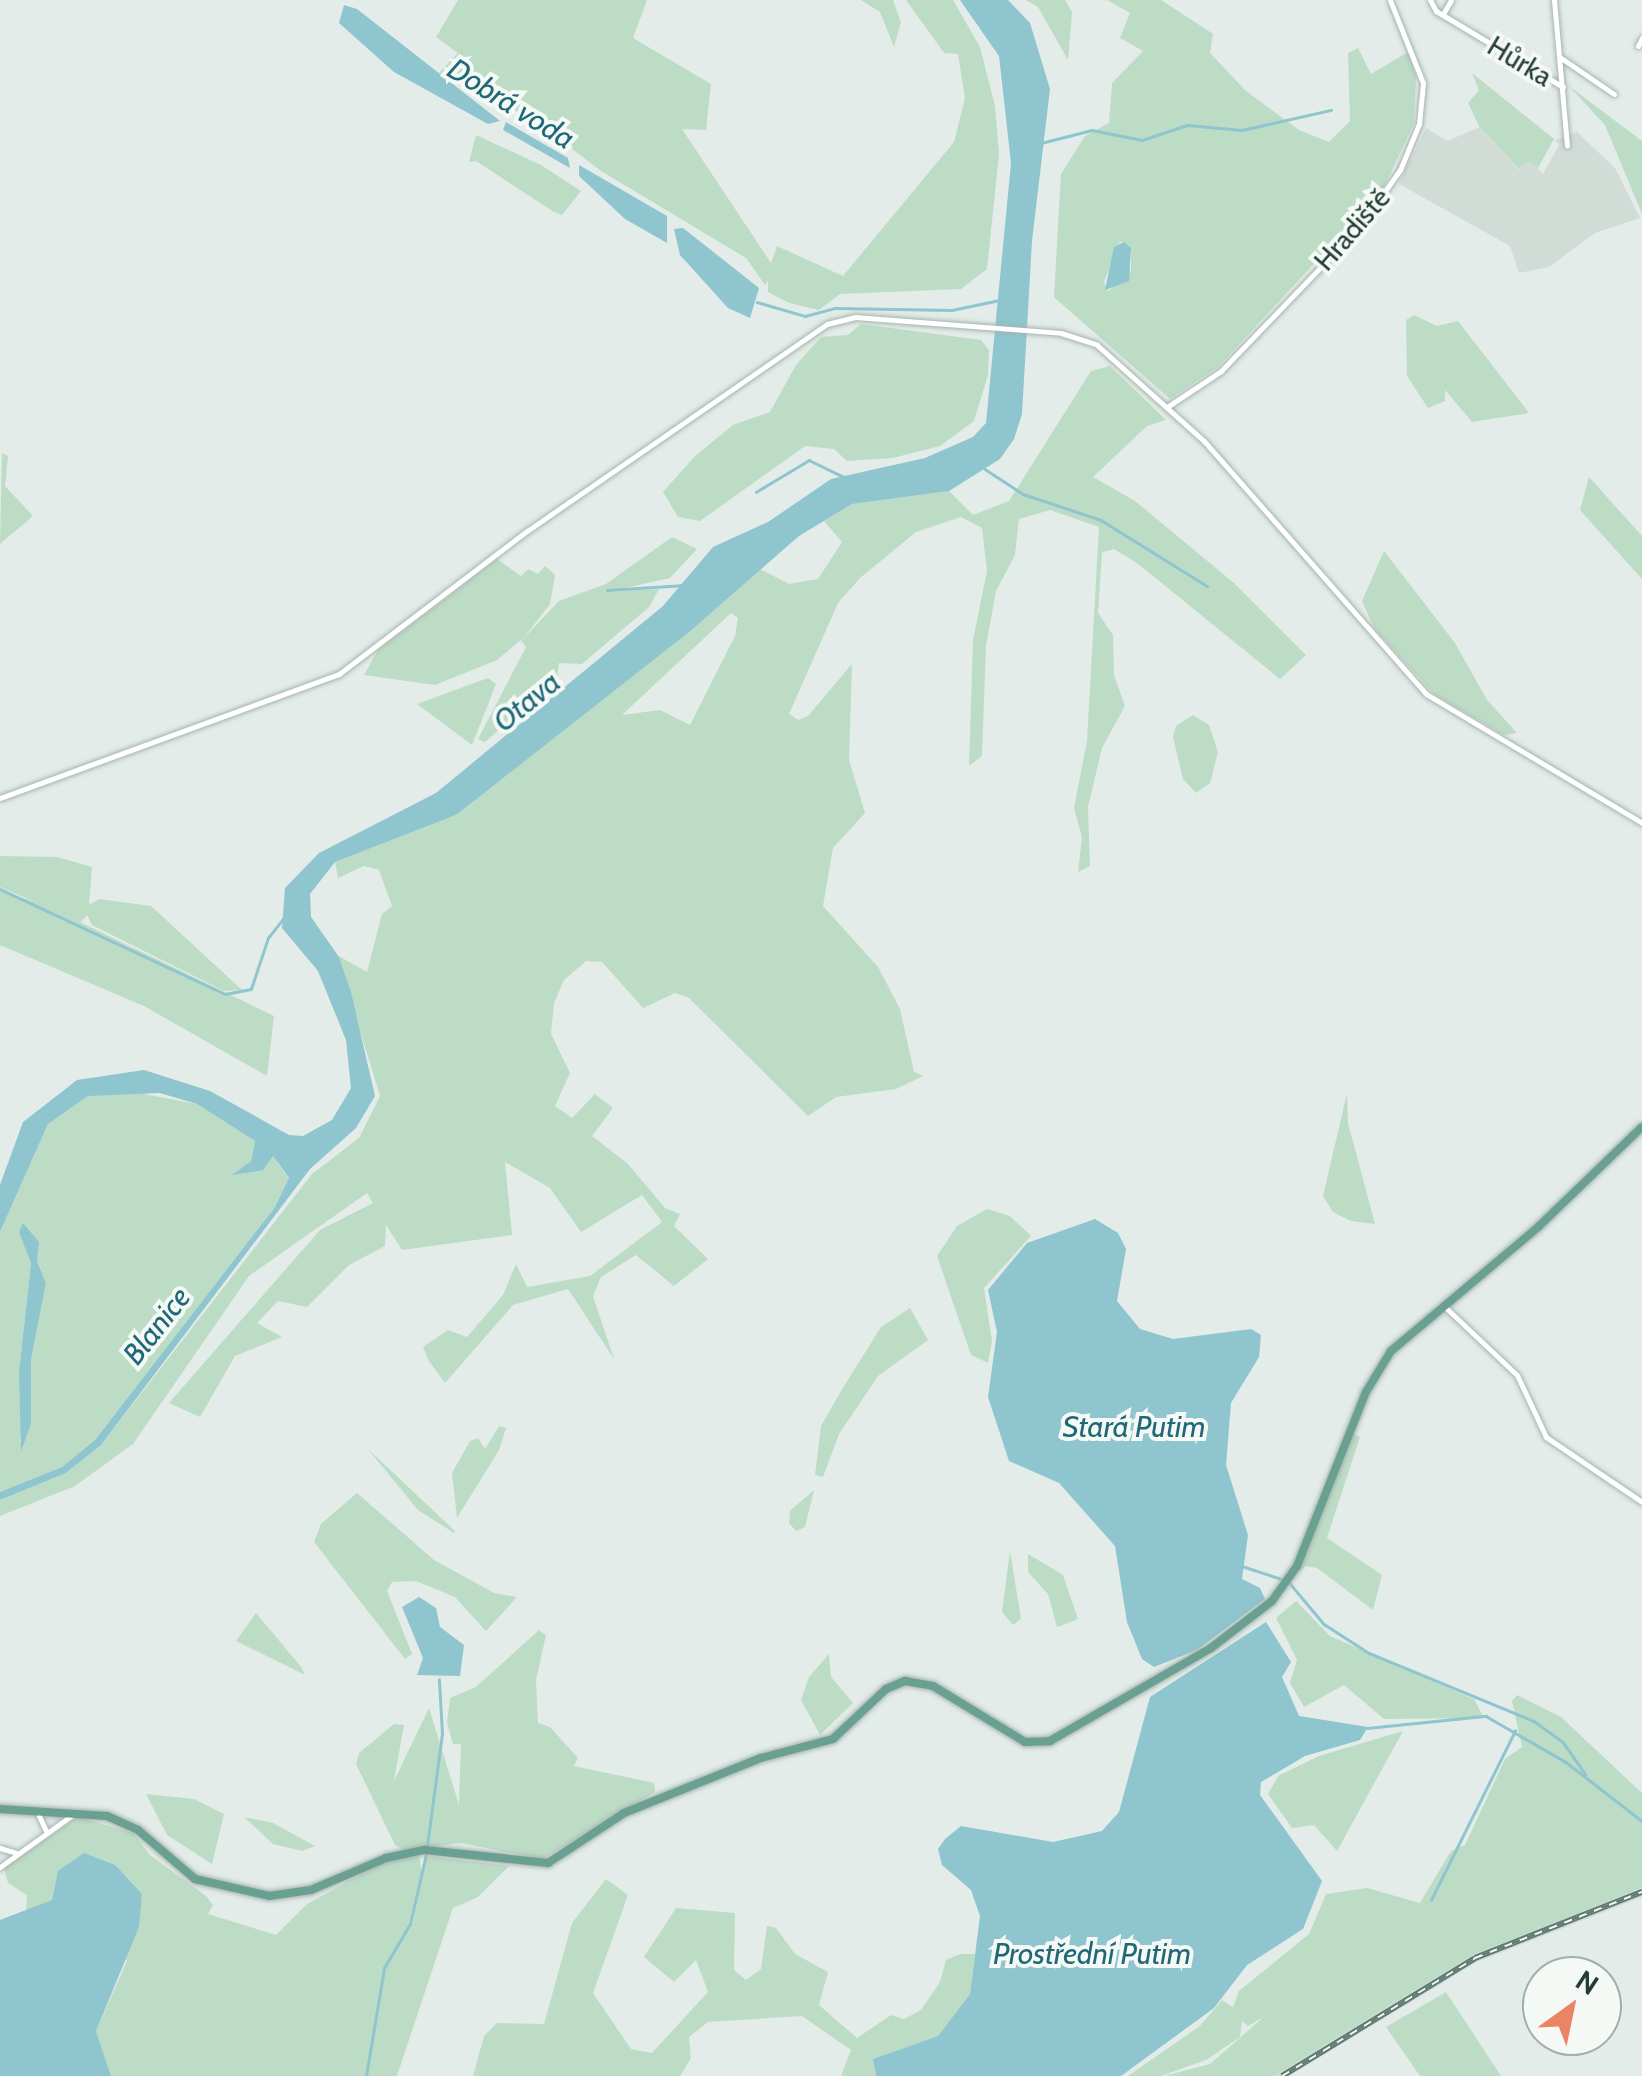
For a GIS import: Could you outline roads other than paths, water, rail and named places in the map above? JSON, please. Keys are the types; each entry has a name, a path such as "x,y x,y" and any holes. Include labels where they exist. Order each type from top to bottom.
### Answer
{"main road":[{"path":"0,1809 128,1824 208,1885 283,1895 424,1850 548,1863 624,1813 761,1758 833,1739 886,1690 906,1681 933,1686 1025,1742 1050,1742 1210,1648 1272,1601 1296,1566 1373,1378 1398,1342 1444,1306 1642,1127"}],"street":[{"name":"Hradiště","path":"1167,406 1220,371 1360,226 1400,170 1420,124 1423,83 1390,0"},
{"name":"Hůrka","path":"1430,0 1443,14 1563,87"},
{"path":"1443,14 1451,0"},
{"path":"1554,0 1562,58 1566,146"},
{"path":"1562,58 1614,94"},
{"path":"0,798 339,674 527,531 828,324 850,317 1042,332 1091,341 1167,406 1426,694 1642,822"},
{"path":"1444,1306 1517,1375 1546,1436 1642,1502"},
{"path":"0,1864 72,1815"},
{"path":"39,1816 46,1832"},
{"path":"0,1848 16,1853"}],"water":[{"path":"960,0 1008,0 1030,23 1050,89 1032,241 1022,414 1014,439 1000,459 949,491 852,504 799,536 689,632 456,815 335,862 310,894 311,917 339,957 375,1096 356,1128 310,1169 101,1445 66,1473 0,1500 0,1492 62,1467 95,1440 275,1207 289,1178 273,1156 263,1170 232,1175 251,1161 255,1141 197,1104 160,1093 88,1096 48,1124 0,1232 0,1185 23,1122 77,1080 144,1070 210,1091 289,1135 303,1136 332,1120 351,1088 346,1040 318,971 282,928 285,888 319,853 436,793 663,606 713,547 768,522 831,479 925,458 973,437 986,423 1011,163 999,56"},
{"path":"344,5 357,9 500,121 488,124 394,72 339,23"},
{"path":"506,122 568,158 570,168 503,130"},
{"path":"579,165 667,216 667,243 625,219 579,176"},
{"path":"683,228 759,288 750,318 728,308 680,255 674,229"},
{"path":"1124,242 1131,248 1129,281 1105,290 1114,247"},
{"name":"Stará Putim","path":"1095,1219 1118,1233 1126,1249 1117,1301 1140,1329 1173,1339 1251,1329 1261,1335 1259,1357 1231,1403 1226,1465 1248,1535 1242,1579 1260,1588 1265,1599 1197,1650 1154,1667 1142,1659 1127,1622 1115,1546 1059,1483 1009,1461 988,1397 997,1332 988,1290 1027,1243"},
{"path":"23,1223 39,1242 37,1261 46,1283 31,1360 31,1424 21,1451 19,1372 31,1263 19,1232"},
{"path":"419,1597 436,1608 440,1627 464,1645 460,1676 417,1675 423,1658 402,1607"},
{"name":"Prostřední Putim","path":"1266,1622 1291,1662 1282,1677 1299,1716 1368,1727 1360,1740 1305,1756 1261,1782 1260,1795 1322,1881 1303,1929 1247,1965 1214,2008 1121,2076 876,2076 873,2059 938,2036 970,1994 980,1916 971,1890 942,1865 938,1849 945,1839 961,1826 1053,1842 1102,1831 1119,1812 1150,1697"},
{"path":"84,1853 115,1865 142,1894 139,1927 96,2031 111,2076 0,2076 0,1920 52,1900 58,1871"}],"waterway":[{"path":"1041,143 1092,130 1142,140 1187,125 1242,130 1331,110"},
{"name":"Dobrá voda","path":"757,302 805,316 835,308 952,310 999,300"},
{"path":"756,492 809,460 846,478"},
{"path":"985,469 1023,494 1101,520 1207,586"},
{"path":"607,590 685,585"},
{"path":"0,889 225,994 251,989 268,938 283,919"},
{"path":"1242,1566 1288,1581 1324,1624 1369,1653 1534,1721 1563,1742 1585,1774"},
{"path":"427,1846 442,1734 439,1680"},
{"path":"1367,1728 1486,1716 1566,1762 1642,1821"},
{"path":"1431,1900 1515,1731"},
{"path":"366,2076 384,1968 410,1924 426,1854"}],"railway":[{"path":"1282,2076 1475,1958 1642,1892"}],"water label":[{"name":"Otava","path":"527,702"},
{"name":"Blanice","path":"157,1326"}]}
